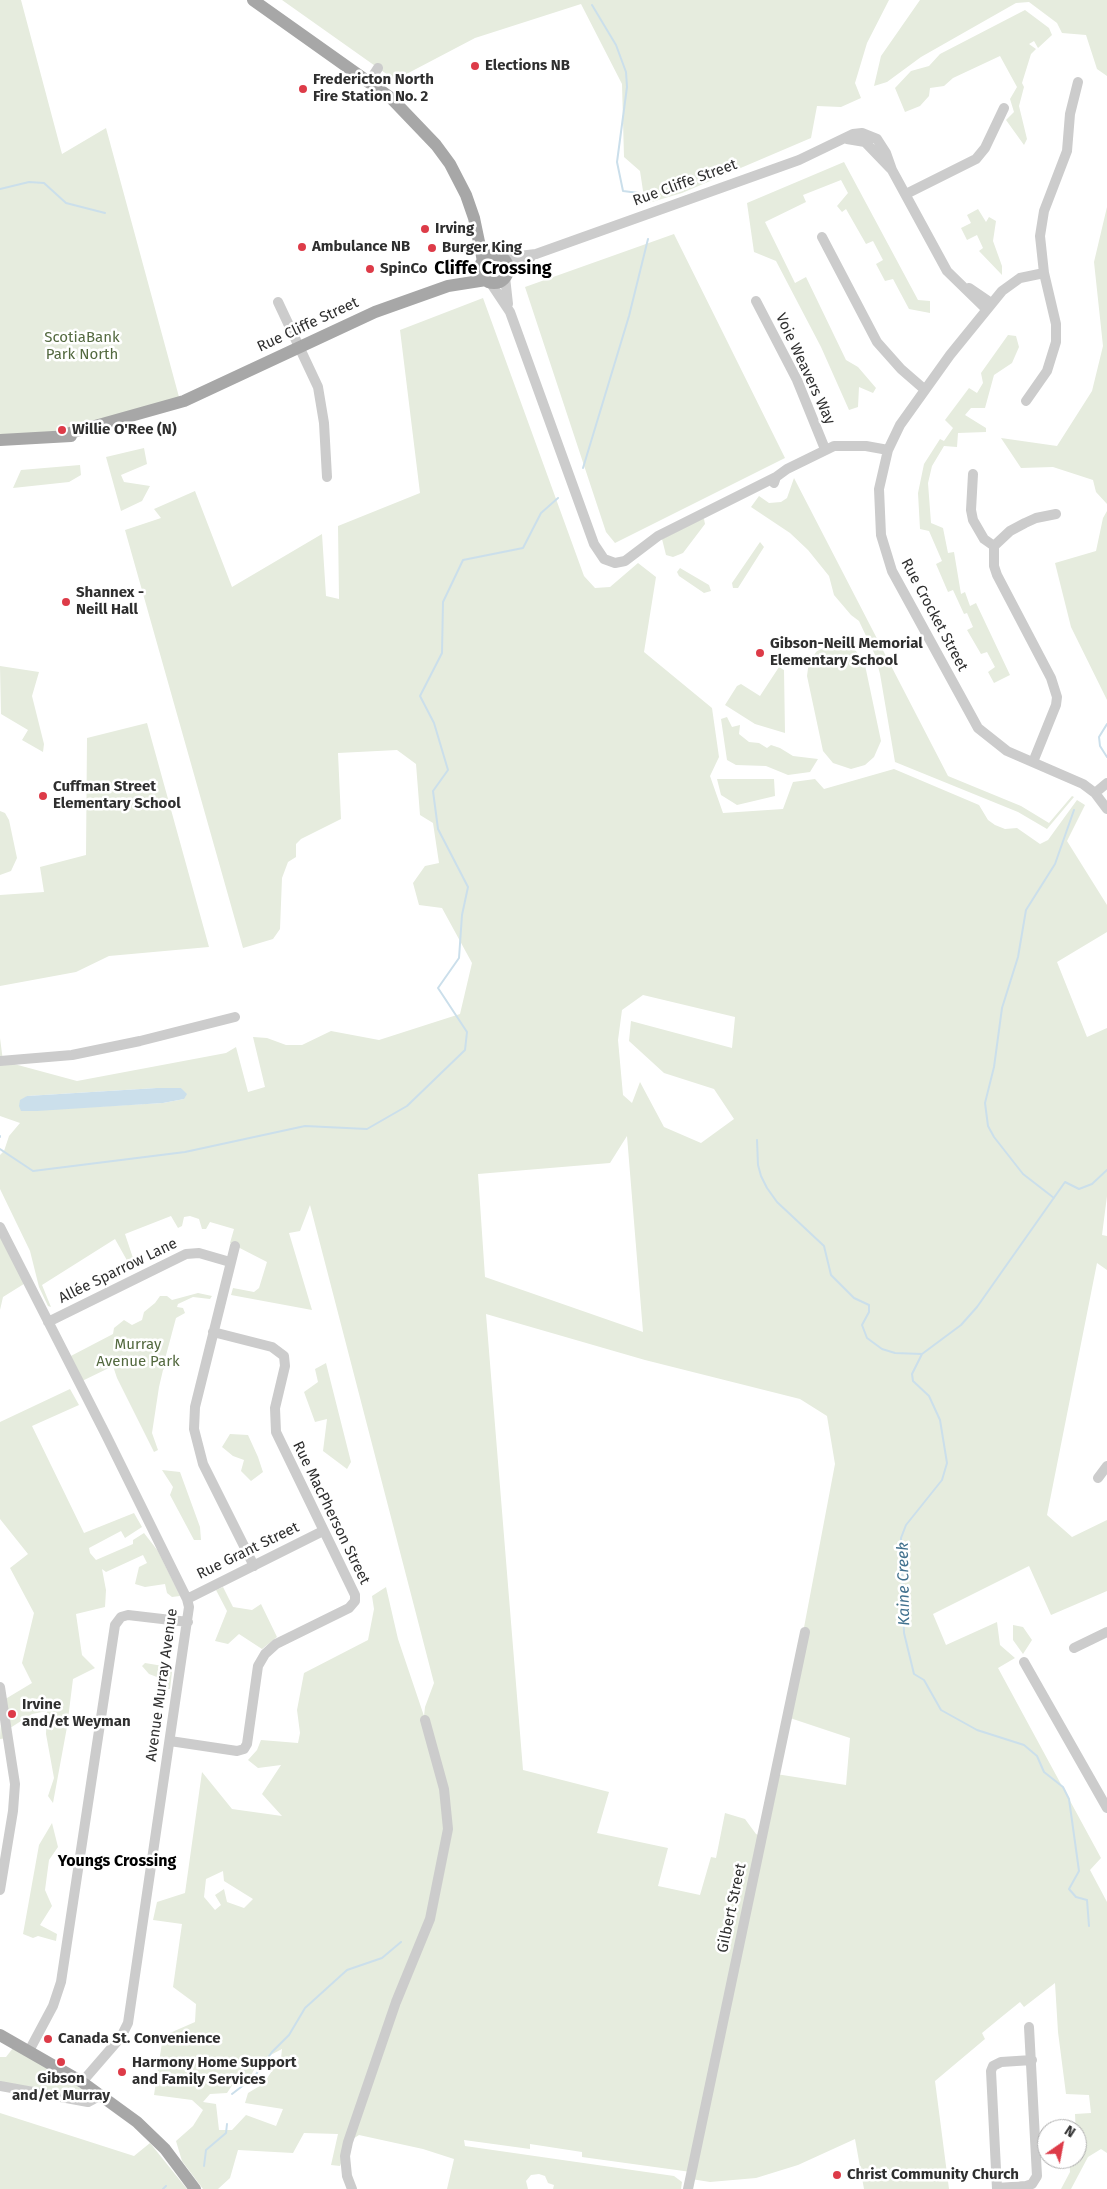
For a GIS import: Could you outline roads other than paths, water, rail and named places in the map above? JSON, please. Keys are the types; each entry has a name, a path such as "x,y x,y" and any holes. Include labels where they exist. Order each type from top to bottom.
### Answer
{"main road":[{"path":"253,0 368,82 407,113 436,145 450,164 474,218 490,247 507,263 506,275 500,281 488,281 481,273 482,262 474,218"},
{"path":"482,262 492,255 500,257"},
{"name":"Rue Cliffe Street","path":"448,286 482,262"},
{"name":"Rue Cliffe Street","path":"0,440 63,435 77,436 143,422 375,312 448,286 488,281"},
{"name":"Rue Cliffe Street","path":"63,435 184,401"},
{"path":"109,416 112,418 126,418"},
{"path":"2,2036 82,2082 148,2132 165,2149 195,2189"}],"street":[{"path":"368,82 378,68"},
{"path":"1026,401 1047,371 1056,342 1053,309 1040,248 1041,224 1067,151 1070,114 1078,82"},
{"path":"906,194 976,159 985,148 1004,108"},
{"name":"Rue Cliffe Street","path":"500,257 536,254 799,160 853,134 862,132 871,135 882,145 892,170 938,258 960,283 988,306"},
{"path":"822,237 877,342 901,369 924,390"},
{"name":"Rue Cliffe Street","path":"506,275 536,254"},
{"name":"Rue Crocket Street","path":"1044,273 1025,276 1009,284 988,306 924,390 900,425 888,450 879,489 881,535 892,571 978,728 999,746 1068,776 1095,793 1107,809"},
{"path":"506,275 510,312 594,544 604,559 614,562 625,561 658,536 775,481 787,469 825,449 844,445 888,450"},
{"path":"488,281 510,312"},
{"name":"Voie Weavers Way","path":"756,301 800,387 825,449"},
{"path":"278,302 318,387 322,406 327,476"},
{"path":"973,474 973,520 984,539 994,546"},
{"path":"1033,762 1056,705 1056,697 1050,678 997,575 994,566 994,546 1010,531 1024,523 1036,518 1056,514"},
{"path":"1095,793 1107,784"},
{"path":"1,1060 72,1055 140,1041 235,1017"},
{"name":"Avenue Murray Avenue","path":"0,1227 187,1599 188,1622 128,2023 116,2044 82,2082"},
{"path":"234,1246 196,1407 194,1429 203,1464 254,1566"},
{"name":"Allée Sparrow Lane","path":"48,1322 186,1254 199,1253 230,1262"},
{"name":"Rue MacPherson Street","path":"170,1741 237,1751 244,1748 258,1666 264,1654 276,1644 354,1604 354,1595 276,1432 275,1408 285,1366 284,1356 272,1347 213,1332"},
{"path":"1098,1478 1107,1466"},
{"name":"Rue Grant Street","path":"187,1599 323,1531"},
{"path":"29,2051 54,2006 61,1982 115,1625 120,1617 128,1615 188,1622"},
{"name":"Gilbert Street","path":"688,2189 804,1632"},
{"path":"1074,1648 1107,1632"},
{"path":"1024,1662 1107,1808"},
{"path":"0,1687 16,1784 14,1811 0,1890"},
{"path":"352,2189 347,2176 345,2156 348,2142 396,2002 430,1919 448,1830 444,1789 425,1720"},
{"path":"1029,2027 1032,2060 1037,2176 1032,2184 1026,2186 997,2188 991,2071 993,2066 1001,2062 1032,2060"},
{"path":"0,2086 88,2102 101,2095"}],"water":[{"path":"181,1088 187,1094 184,1099 163,1103 37,1111 21,1111 19,1106 20,1100 27,1096"}],"waterway":[{"path":"592,5 616,45 626,72 627,87 617,162 623,191 639,193"},
{"path":"0,189 29,182 44,183 66,203 105,213"},
{"path":"583,468 629,316 648,239"},
{"path":"0,1149 33,1171 185,1152 305,1126 367,1129 407,1106 465,1050 467,1032 438,988 459,958 462,915 468,887 438,829 433,791 448,770 434,723 420,696 442,653 443,602 463,560 523,548 541,513 558,498"},
{"path":"1107,724 1099,737 1100,746 1107,757"},
{"path":"1054,1198 1023,1174 994,1137 988,1126 985,1103 994,1067 1002,1008 1018,957 1026,910 1055,864 1074,810"},
{"path":"757,1140 758,1165 767,1188 777,1202 824,1246 831,1275 854,1298 869,1305 869,1312 862,1325 867,1338 882,1349 895,1353 922,1354"},
{"name":"Kaine Creek","path":"1089,1926 1087,1900 1076,1897 1069,1889 1079,1871 1069,1799 1063,1787 1044,1772 1037,1756 1024,1745 977,1730 941,1710 924,1680 914,1674 904,1633 901,1538 906,1525 942,1480 947,1463 940,1420 929,1396 913,1381 912,1374 922,1354 961,1325 977,1307 1065,1182 1079,1189 1092,1184 1107,1170"},
{"path":"232,2094 254,2077 272,2052 289,2035 305,2008 347,1970 382,1958 401,1942"},
{"path":"204,2166 206,2150 226,2133 227,2124"},
{"path":"163,2189 166,2186"}],"place":[{"name":"Elections NB","path":"475,66"},
{"name":"Fredericton North Fire Station No. 2","path":"303,89"},
{"name":"Irving","path":"425,229"},
{"name":"Ambulance NB","path":"302,247"},
{"name":"Burger King","path":"432,248"},
{"name":"SpinCo","path":"370,269"},
{"name":"Willie O'Ree (N)","path":"62,430"},
{"name":"Shannex - Neill Hall","path":"66,602"},
{"name":"Gibson-Neill Memorial Elementary School","path":"760,653"},
{"name":"Cuffman Street Elementary School","path":"43,796"},
{"name":"Irvine and/et Weyman","path":"12,1714"},
{"name":"Canada St. Convenience","path":"48,2039"},
{"name":"Gibson and/et Murray","path":"61,2062"},
{"name":"Harmony Home Support and Family Services","path":"122,2072"},
{"name":"Christ Community Church","path":"837,2175"}],"district":[{"name":"Cliffe Crossing","path":"493,269"},
{"name":"Youngs Crossing","path":"117,1862"}],"park label":[{"name":"ScotiaBank Park North","path":"82,346"},
{"name":"Murray Avenue Park","path":"138,1354"}]}
